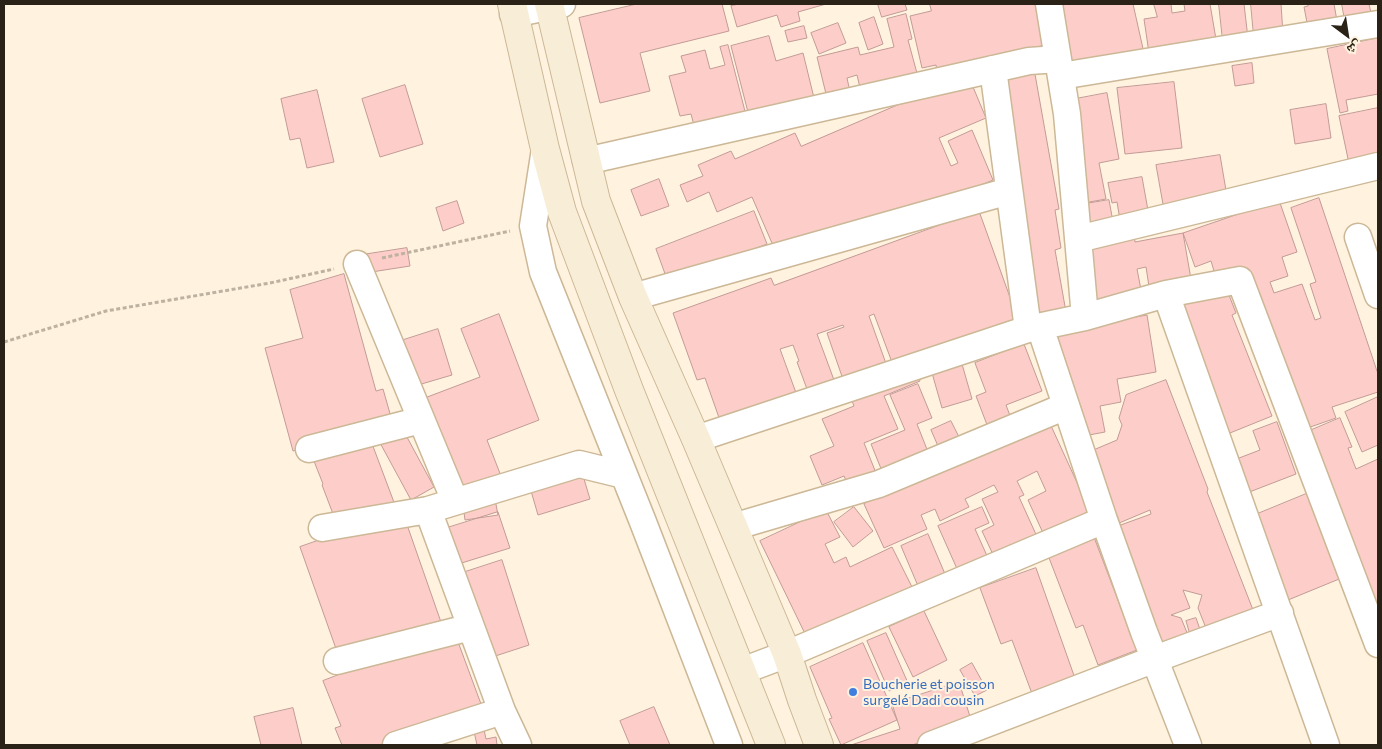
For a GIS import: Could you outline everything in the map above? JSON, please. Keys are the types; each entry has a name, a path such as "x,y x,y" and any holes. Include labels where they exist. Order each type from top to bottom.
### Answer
{"main road":[{"path":"553,5 596,201 632,297 696,439 787,654 819,745"},
{"path":"513,9 545,149 562,212 629,390 771,745"}],"street":[{"path":"1049,4 1067,114 1085,317"},
{"path":"513,9 553,5"},
{"path":"586,161 1029,61 1059,68 1378,24"},
{"path":"992,69 1009,191 1034,328 1066,406 1104,520 1188,745"},
{"path":"545,149 533,226 543,272 729,745"},
{"path":"1078,239 1378,166"},
{"path":"632,297 1009,191"},
{"path":"1358,237 1378,295"},
{"path":"357,264 455,501"},
{"path":"696,439 1034,328 1085,317 1166,294 1240,280 1378,644"},
{"path":"1166,294 1326,745"},
{"path":"733,527 879,484 1066,406"},
{"path":"310,449 421,420"},
{"path":"322,528 428,510 579,464 624,475"},
{"path":"428,510 502,711 518,745"},
{"path":"742,671 787,654 1104,520"},
{"path":"931,745 1280,613"},
{"path":"337,661 471,627"},
{"path":"396,745 502,711"}],"path":[{"path":"4,342 106,311 270,282 533,226"}],"building":[{"path":"637,4 722,4 729,31 640,53 650,91 600,103 579,18"},
{"path":"740,4 826,4 798,12 800,21 781,27 777,15 737,27 731,6"},
{"path":"878,4 905,4 907,10 882,17"},
{"path":"930,4 1035,4 1045,45 937,72 936,65 922,68 910,16 931,11"},
{"path":"1062,4 1133,4 1146,62 1069,77"},
{"path":"1154,4 1171,4 1172,13 1185,11 1184,4 1210,4 1218,51 1149,53 1144,19 1157,17"},
{"path":"1219,4 1244,4 1249,47 1224,50"},
{"path":"1251,4 1281,4 1283,34 1254,36"},
{"path":"1307,4 1334,4 1339,32 1310,38 1304,7 1308,6"},
{"path":"1342,4 1369,4 1374,26 1347,31"},
{"path":"906,14 912,39 908,40 918,77 861,92 857,75 847,78 850,92 827,98 817,57 858,47 860,55 894,47 887,19"},
{"path":"874,17 883,44 868,50 859,23"},
{"path":"838,23 846,43 819,54 811,33"},
{"path":"804,26 807,38 788,42 785,31"},
{"path":"769,36 776,61 803,53 815,102 750,120 731,46"},
{"path":"1378,38 1378,94 1346,100 1348,111 1340,113 1327,49"},
{"path":"728,45 747,119 696,133 691,114 680,116 669,76 686,72 681,56 705,50 710,69 725,65 720,47"},
{"path":"1033,63 1059,209 1055,210 1061,248 1055,250 1069,329 1147,315 1156,372 1117,379 1121,402 1100,406 1105,432 1078,437 1039,320 996,69"},
{"path":"1252,63 1254,83 1235,86 1232,66"},
{"path":"968,75 986,118 939,138 951,166 958,163 948,141 972,130 993,180 858,238 775,250 752,197 717,212 709,192 687,202 680,185 703,176 698,165 731,151 735,159 795,133 801,146"},
{"path":"1174,82 1182,148 1125,154 1117,88"},
{"path":"405,85 423,144 380,157 362,99"},
{"path":"317,90 334,162 307,168 300,138 290,140 281,99"},
{"path":"1107,93 1119,159 1099,163 1106,199 1084,203 1065,101"},
{"path":"1326,104 1331,138 1295,144 1290,110"},
{"path":"1378,108 1378,156 1351,173 1339,116"},
{"path":"1220,155 1229,208 1166,221 1156,165"},
{"path":"1142,177 1151,227 1122,232 1117,202 1112,203 1108,183"},
{"path":"659,179 669,206 641,216 631,190"},
{"path":"1319,198 1378,374 1378,392 1332,407 1336,418 1299,431 1245,272 1217,281 1211,261 1195,267 1183,233 1279,200 1297,252 1282,257 1288,276 1270,282 1274,293 1302,284 1315,320 1321,318 1310,284 1316,282 1291,208"},
{"path":"1109,200 1116,238 1134,234 1135,242 1183,233 1192,285 1150,293 1146,267 1137,269 1142,295 1092,309 1073,206"},
{"path":"457,201 464,223 443,231 436,208"},
{"path":"754,211 767,244 668,282 656,249"},
{"path":"979,211 1021,328 896,373 874,314 869,316 889,372 846,388 827,333 844,327 843,325 817,334 834,380 807,389 793,345 780,349 799,401 723,429 705,378 697,380 673,313 771,278 774,285"},
{"path":"407,248 410,266 365,273 362,255"},
{"path":"344,274 376,391 383,389 393,424 293,451 265,348 303,338 290,290"},
{"path":"1225,285 1236,313 1232,315 1272,416 1220,437 1167,308"},
{"path":"499,314 539,420 487,440 501,476 456,491 422,399 480,377 461,329"},
{"path":"438,329 452,375 401,390 388,345"},
{"path":"1024,344 1042,391 1006,405 1012,421 989,430 976,396 986,392 975,363"},
{"path":"962,364 972,399 942,408 932,373"},
{"path":"918,374 920,381 884,396 898,429 864,443 876,473 848,485 844,476 822,485 810,456 834,446 822,419 854,406 852,401"},
{"path":"1166,380 1255,615 1208,633 1198,608 1202,595 1183,590 1190,608 1171,615 1181,618 1188,635 1162,645 1107,530 1151,514 1150,510 1112,526 1084,454 1117,440 1122,425 1119,418 1126,395"},
{"path":"918,384 932,418 917,424 930,457 884,476 871,444 905,430 890,395"},
{"path":"1378,397 1378,445 1362,452 1345,412"},
{"path":"1047,417 1090,511 1043,533 1028,500 1046,491 1037,471 1017,481 1024,495 1019,497 1039,541 996,561 982,531 994,525 982,499 998,492 994,485 965,499 969,507 940,521 935,509 921,515 927,529 884,548 864,504"},
{"path":"1340,418 1352,447 1348,448 1356,469 1378,459 1378,643 1307,432"},
{"path":"951,421 959,437 938,446 931,430"},
{"path":"1277,422 1296,474 1239,496 1226,463 1260,450 1253,431"},
{"path":"402,428 434,487 411,500 379,441"},
{"path":"371,441 395,505 338,527 312,456"},
{"path":"581,469 590,499 538,515 529,484"},
{"path":"1311,492 1344,577 1288,600 1255,515"},
{"path":"495,499 498,515 465,520 463,505"},
{"path":"854,507 873,531 853,547 834,522"},
{"path":"982,507 989,523 975,529 988,558 958,571 938,526"},
{"path":"826,510 840,537 825,544 834,563 846,557 850,567 892,547 916,595 811,646 760,541"},
{"path":"498,512 510,548 439,570 428,534"},
{"path":"389,516 405,519 442,625 340,660 300,547"},
{"path":"1092,532 1137,650 1098,665 1083,625 1076,628 1046,550"},
{"path":"928,534 948,581 921,593 901,546"},
{"path":"502,560 529,645 483,660 456,575"},
{"path":"1036,568 1077,684 1034,699 1012,640 1001,644 980,588"},
{"path":"924,611 947,660 913,677 889,627"},
{"path":"1196,618 1202,635 1191,638 1186,621"},
{"path":"454,631 481,704 392,745 342,745 335,728 341,726 323,681"},
{"path":"886,633 908,683 889,691 867,641"},
{"name":"Boucherie et poisson surgelé Dadi cousin","path":"863,643 897,720 841,745 829,719 832,718 810,667"},
{"path":"972,663 987,690 975,696 960,670"},
{"path":"959,682 973,726 912,745 851,745 900,729 892,704"},
{"path":"654,707 670,745 630,745 620,721"},
{"path":"293,708 302,745 261,745 254,717"},
{"path":"483,725 486,739 496,737 497,745 477,745 473,727"}],"place":[{"name":"Boucherie et poisson surgelé Dadi cousin","path":"853,692"}]}
